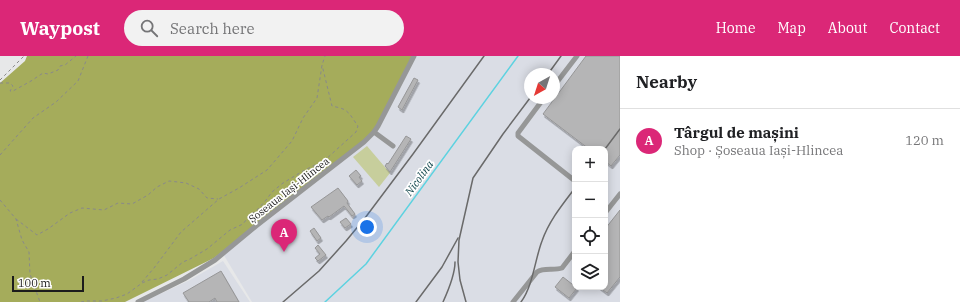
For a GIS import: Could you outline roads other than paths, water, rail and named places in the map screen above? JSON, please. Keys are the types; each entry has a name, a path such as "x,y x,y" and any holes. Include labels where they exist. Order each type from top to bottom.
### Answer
{"street":[{"name":"Șoseaua Iași-Hlincea","path":"138,302 184,279 215,260 364,142 378,126 414,56"},
{"path":"560,78 577,56"},
{"path":"540,104 518,133 518,136 572,179"},
{"path":"374,132 393,146"},
{"path":"608,207 620,194"},
{"path":"513,302 537,272 540,270 559,270 573,254"}],"waterway":[{"name":"Nicolina","path":"325,302 366,264 518,56"}],"railway":[{"path":"283,302 319,271 365,218 484,56"},
{"path":"552,68 561,56"},
{"path":"466,302 460,280 458,262 459,240 473,178 526,104"},
{"path":"607,146 620,129"},
{"path":"521,302 528,288 548,227 556,213 572,192"},
{"path":"416,302 442,267 458,238"},
{"path":"443,302 453,277 455,262"}],"place":[{"name":"Târgul de mașini","path":"284,252"}]}
